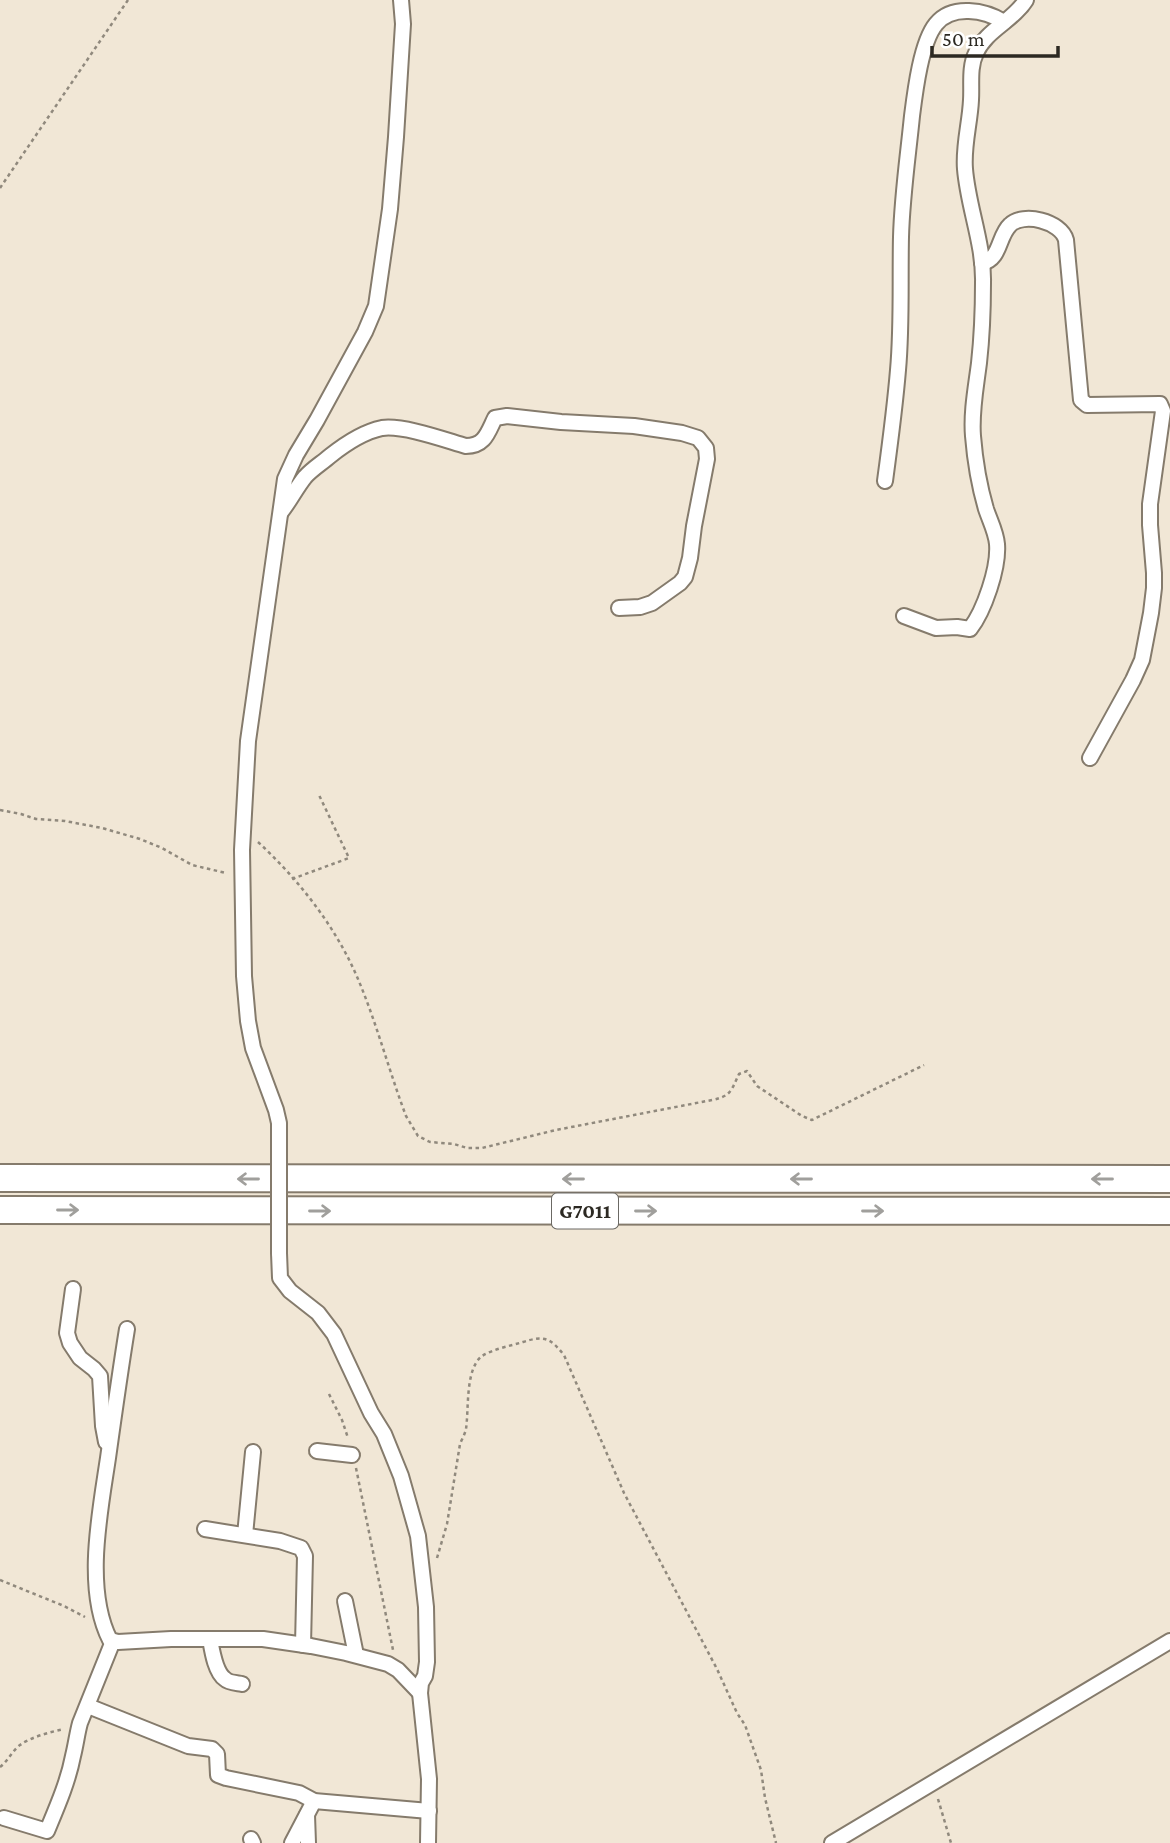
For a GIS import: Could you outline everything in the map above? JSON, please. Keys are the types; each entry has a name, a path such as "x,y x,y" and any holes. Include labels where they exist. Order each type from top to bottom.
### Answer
{"highway":[{"name":"G7011","path":"0,1178 1170,1179"},
{"name":"G7011","path":"0,1210 1170,1211"}],"street":[{"path":"401,0 403,24 396,137 390,209 376,306 365,332 285,479 252,709 242,880 248,1021 253,1048 279,1123 280,1278 286,1287 312,1307 328,1325 338,1343 384,1434 401,1476 418,1536 428,1641 425,1676 420,1693 428,1759 428,1843"},
{"path":"904,616 936,628 970,629 977,621 997,555 996,537 976,467 972,432 983,309 982,263 965,173 965,142 976,52 1026,0"},
{"path":"885,481 898,370 902,303 901,239 907,158 924,51 934,26 949,14 964,11 980,13 1004,22"},
{"path":"982,263 989,262 993,257 1011,223 1026,219 1055,224 1060,228 1066,240 1081,400 1084,404 1093,405 1160,404 1163,411 1150,504 1154,573 1148,632 1142,660 1133,680 1090,758"},
{"path":"280,513 307,475 340,447 384,428 404,429 475,446 483,442 495,418 507,416 634,426 698,438 706,447 707,459 685,578 652,603 640,607 619,608"},
{"path":"73,1289 67,1333 74,1351 100,1376 103,1426 108,1454"},
{"path":"127,1329 96,1538 97,1582 104,1627 110,1640 263,1639 303,1645 388,1664 398,1670 420,1693"},
{"path":"317,1451 352,1455"},
{"path":"245,1535 253,1452"},
{"path":"205,1529 280,1541 301,1548 305,1556 303,1645"},
{"path":"345,1601 356,1655"},
{"path":"210,1639 222,1677 227,1681 242,1684"},
{"path":"4,1818 47,1831 63,1790 79,1726 113,1641"},
{"path":"832,1843 1170,1641"},
{"path":"88,1706 188,1746 212,1749 217,1754 218,1775 299,1793 311,1807 308,1843"},
{"path":"311,1807 429,1811"},
{"path":"292,1843 311,1807"}],"path":[{"path":"0,188 128,0"},
{"path":"292,879 349,858 319,795"},
{"path":"0,810 36,819 65,821 110,830 162,848 192,865 242,880"},
{"path":"243,827 278,861 317,907 335,935 358,978 406,1116 418,1136 430,1142 482,1148 556,1130 723,1098 734,1088 739,1074 747,1071 757,1086 812,1120 924,1065"},
{"path":"423,1577 432,1572 447,1524 460,1444 465,1432 469,1383 477,1361 484,1354 530,1340 544,1338 553,1342 565,1355 624,1493 745,1725 761,1770 776,1843"},
{"path":"329,1394 342,1420 352,1455 398,1670"},
{"path":"0,1580 64,1606 104,1627"},
{"path":"0,1767 21,1744 79,1726"},
{"path":"933,1783 951,1843"}]}
